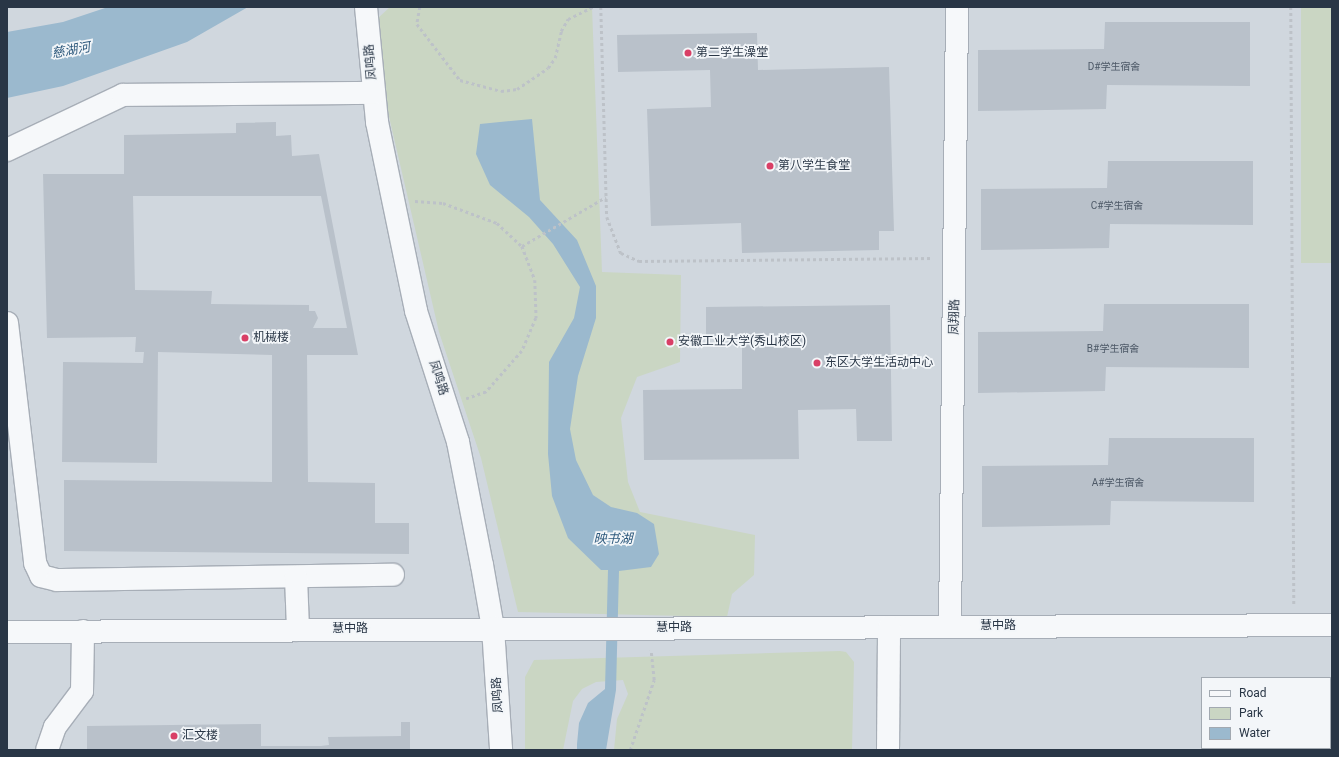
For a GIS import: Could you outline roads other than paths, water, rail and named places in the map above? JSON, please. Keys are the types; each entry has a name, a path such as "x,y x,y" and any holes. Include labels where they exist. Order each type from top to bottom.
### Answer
{"street":[{"name":"凤鸣路","path":"366,7 374,93 394,204 416,311 458,442 493,628 501,750"},
{"name":"凤翔路","path":"950,627 956,258 957,7"},
{"path":"7,150 123,95 374,93"},
{"path":"7,322 35,563 41,576 57,580 393,575"},
{"path":"296,577 298,630"},
{"name":"慧中路","path":"12,632 493,628 1332,625"},
{"path":"888,750 890,627"},
{"path":"47,750 54,727 82,691 83,632"}],"water":[{"name":"慈湖河","path":"108,7 248,7 187,42 63,86 7,98 7,32 63,22"},
{"name":"映书湖","path":"532,119 540,200 577,240 596,286 596,318 578,376 570,429 576,460 593,495 611,507 637,513 654,524 659,554 651,567 619,571 616,690 606,750 577,750 577,744 579,723 588,703 605,689 608,570 601,570 568,538 552,496 548,454 549,362 574,318 580,287 553,244 529,217 490,185 476,154 480,124"}],"place":[{"name":"第二学生澡堂","path":"688,53"},
{"name":"第八学生食堂","path":"770,166"},
{"name":"机械楼","path":"245,338"},
{"name":"安徽工业大学(秀山校区)","path":"670,342"},
{"name":"东区大学生活动中心","path":"817,363"},
{"name":"汇文楼","path":"174,736"}]}
